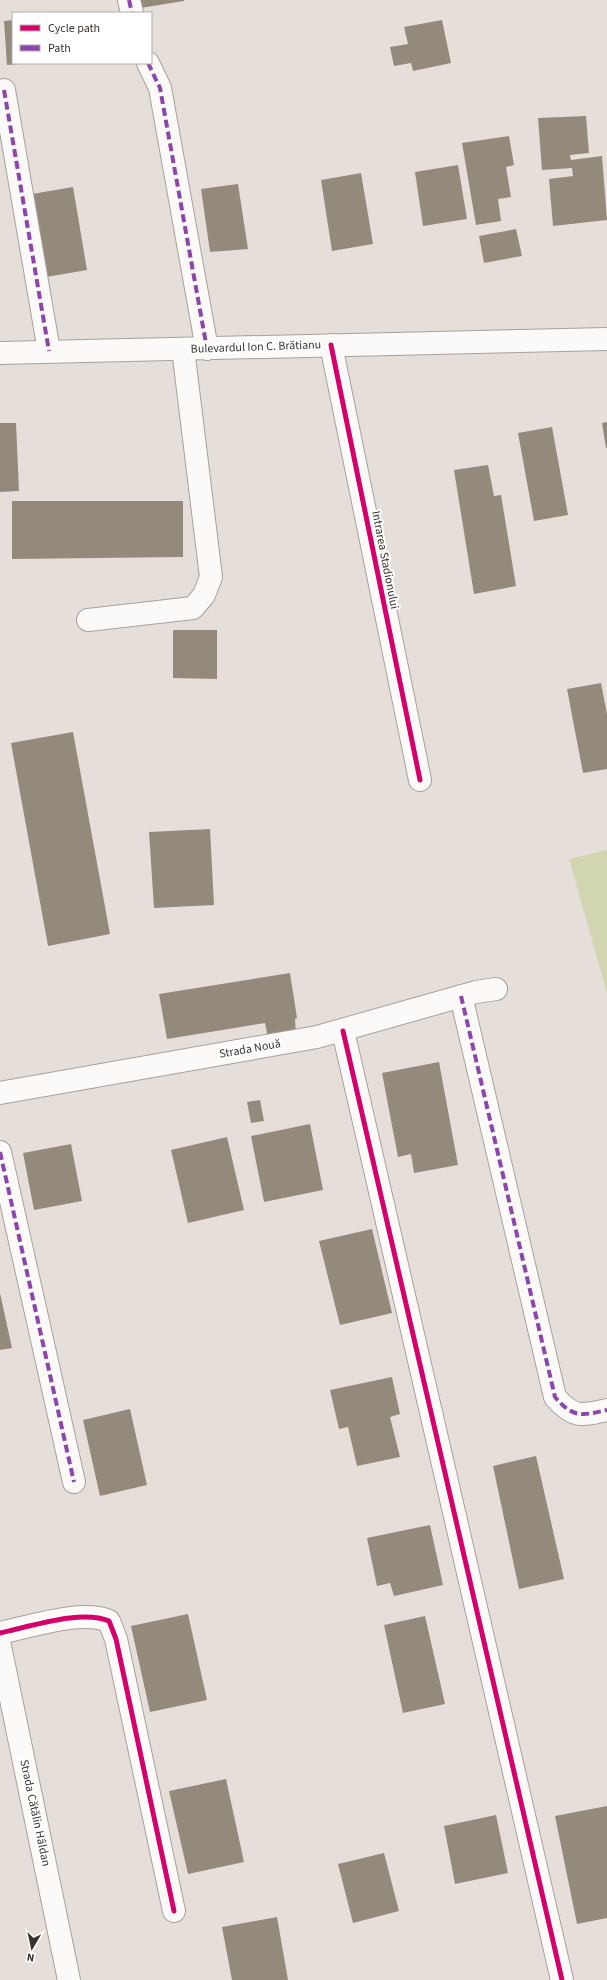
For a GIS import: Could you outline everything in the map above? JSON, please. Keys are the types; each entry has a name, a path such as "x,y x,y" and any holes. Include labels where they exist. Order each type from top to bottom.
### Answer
{"street":[{"path":"129,0 132,12"},
{"path":"148,64 160,88 207,349"},
{"path":"4,90 49,352"},
{"name":"Bulevardul Ion C. Brătianu","path":"0,352 207,349 607,339"},
{"name":"Intrarea Stadionului","path":"332,345 420,780"},
{"path":"88,620 193,608 204,595 211,578 183,349"},
{"name":"Strada Nouă","path":"0,1093 317,1037 343,1031 461,996 496,989"},
{"path":"461,996 555,1397 567,1410 586,1415 607,1410"},
{"path":"343,1031 562,1980"},
{"path":"0,1152 74,1482"},
{"path":"0,1633 82,1615 99,1616 109,1621 116,1639 174,1911"},
{"name":"Strada Cătălin Hâldan","path":"0,1646 69,1980"}],"green space":[{"path":"607,850 607,993 569,859"}],"building":[{"path":"139,0 184,0 184,1 140,8"},
{"path":"12,20 12,64 20,64 7,65 4,21"},
{"path":"442,20 451,63 413,71 411,63 394,66 390,47 408,44 404,27"},
{"path":"586,116 589,153 570,155 571,160 602,156 607,220 553,226 549,179 573,176 572,168 542,170 538,118"},
{"path":"509,136 514,165 506,167 511,197 498,199 501,221 476,225 462,143"},
{"path":"458,165 467,219 423,226 415,172"},
{"path":"361,173 373,244 332,251 321,180"},
{"path":"238,184 248,249 210,252 201,189"},
{"path":"73,187 87,270 46,277 32,194"},
{"path":"516,229 522,256 484,263 479,236"},
{"path":"607,422 607,448 606,448 602,423"},
{"path":"0,423 16,423 19,491 0,492"},
{"path":"552,427 568,515 534,521 518,433"},
{"path":"488,465 494,496 501,495 516,586 474,594 454,470"},
{"path":"12,501 183,501 183,557 12,559"},
{"path":"173,630 217,630 217,679 173,678"},
{"path":"601,683 607,714 607,769 583,773 567,689"},
{"path":"73,732 110,934 48,946 11,743"},
{"path":"210,829 214,905 154,908 149,832"},
{"path":"290,973 297,1018 295,1019 296,1034 268,1038 265,1023 167,1039 159,994"},
{"path":"439,1062 458,1165 414,1173 411,1154 398,1157 382,1073"},
{"path":"260,1100 264,1121 251,1123 247,1102"},
{"path":"310,1124 323,1190 264,1202 251,1136"},
{"path":"227,1137 244,1210 188,1223 171,1150"},
{"path":"71,1144 82,1201 34,1210 23,1153"},
{"path":"372,1229 392,1313 340,1325 319,1241"},
{"path":"0,1293 12,1348 0,1350"},
{"path":"392,1377 400,1414 390,1417 400,1457 357,1466 348,1427 339,1429 330,1390"},
{"path":"130,1409 147,1485 100,1496 83,1420"},
{"path":"536,1456 564,1579 519,1589 493,1466"},
{"path":"430,1525 443,1585 394,1596 390,1583 377,1586 367,1538"},
{"path":"188,1614 207,1700 150,1712 131,1626"},
{"path":"425,1616 445,1704 403,1713 384,1625"},
{"path":"226,1779 244,1862 188,1874 169,1791"},
{"path":"607,1806 607,1918 577,1924 555,1816"},
{"path":"496,1815 508,1873 455,1884 444,1826"},
{"path":"384,1853 399,1911 353,1923 338,1864"},
{"path":"277,1917 288,1980 232,1980 222,1927"}],"marked path":[{"path":"129,0 132,12"},
{"path":"148,64 160,88 207,349"},
{"path":"4,90 49,351"},
{"path":"461,996 555,1397 567,1409 578,1414 607,1410"},
{"path":"0,1152 74,1482"}],"cycle path":[{"path":"331,345 420,780"},
{"path":"343,1031 562,1980"},
{"path":"0,1633 40,1623 70,1618 85,1617 109,1621 116,1639 174,1911"}]}
